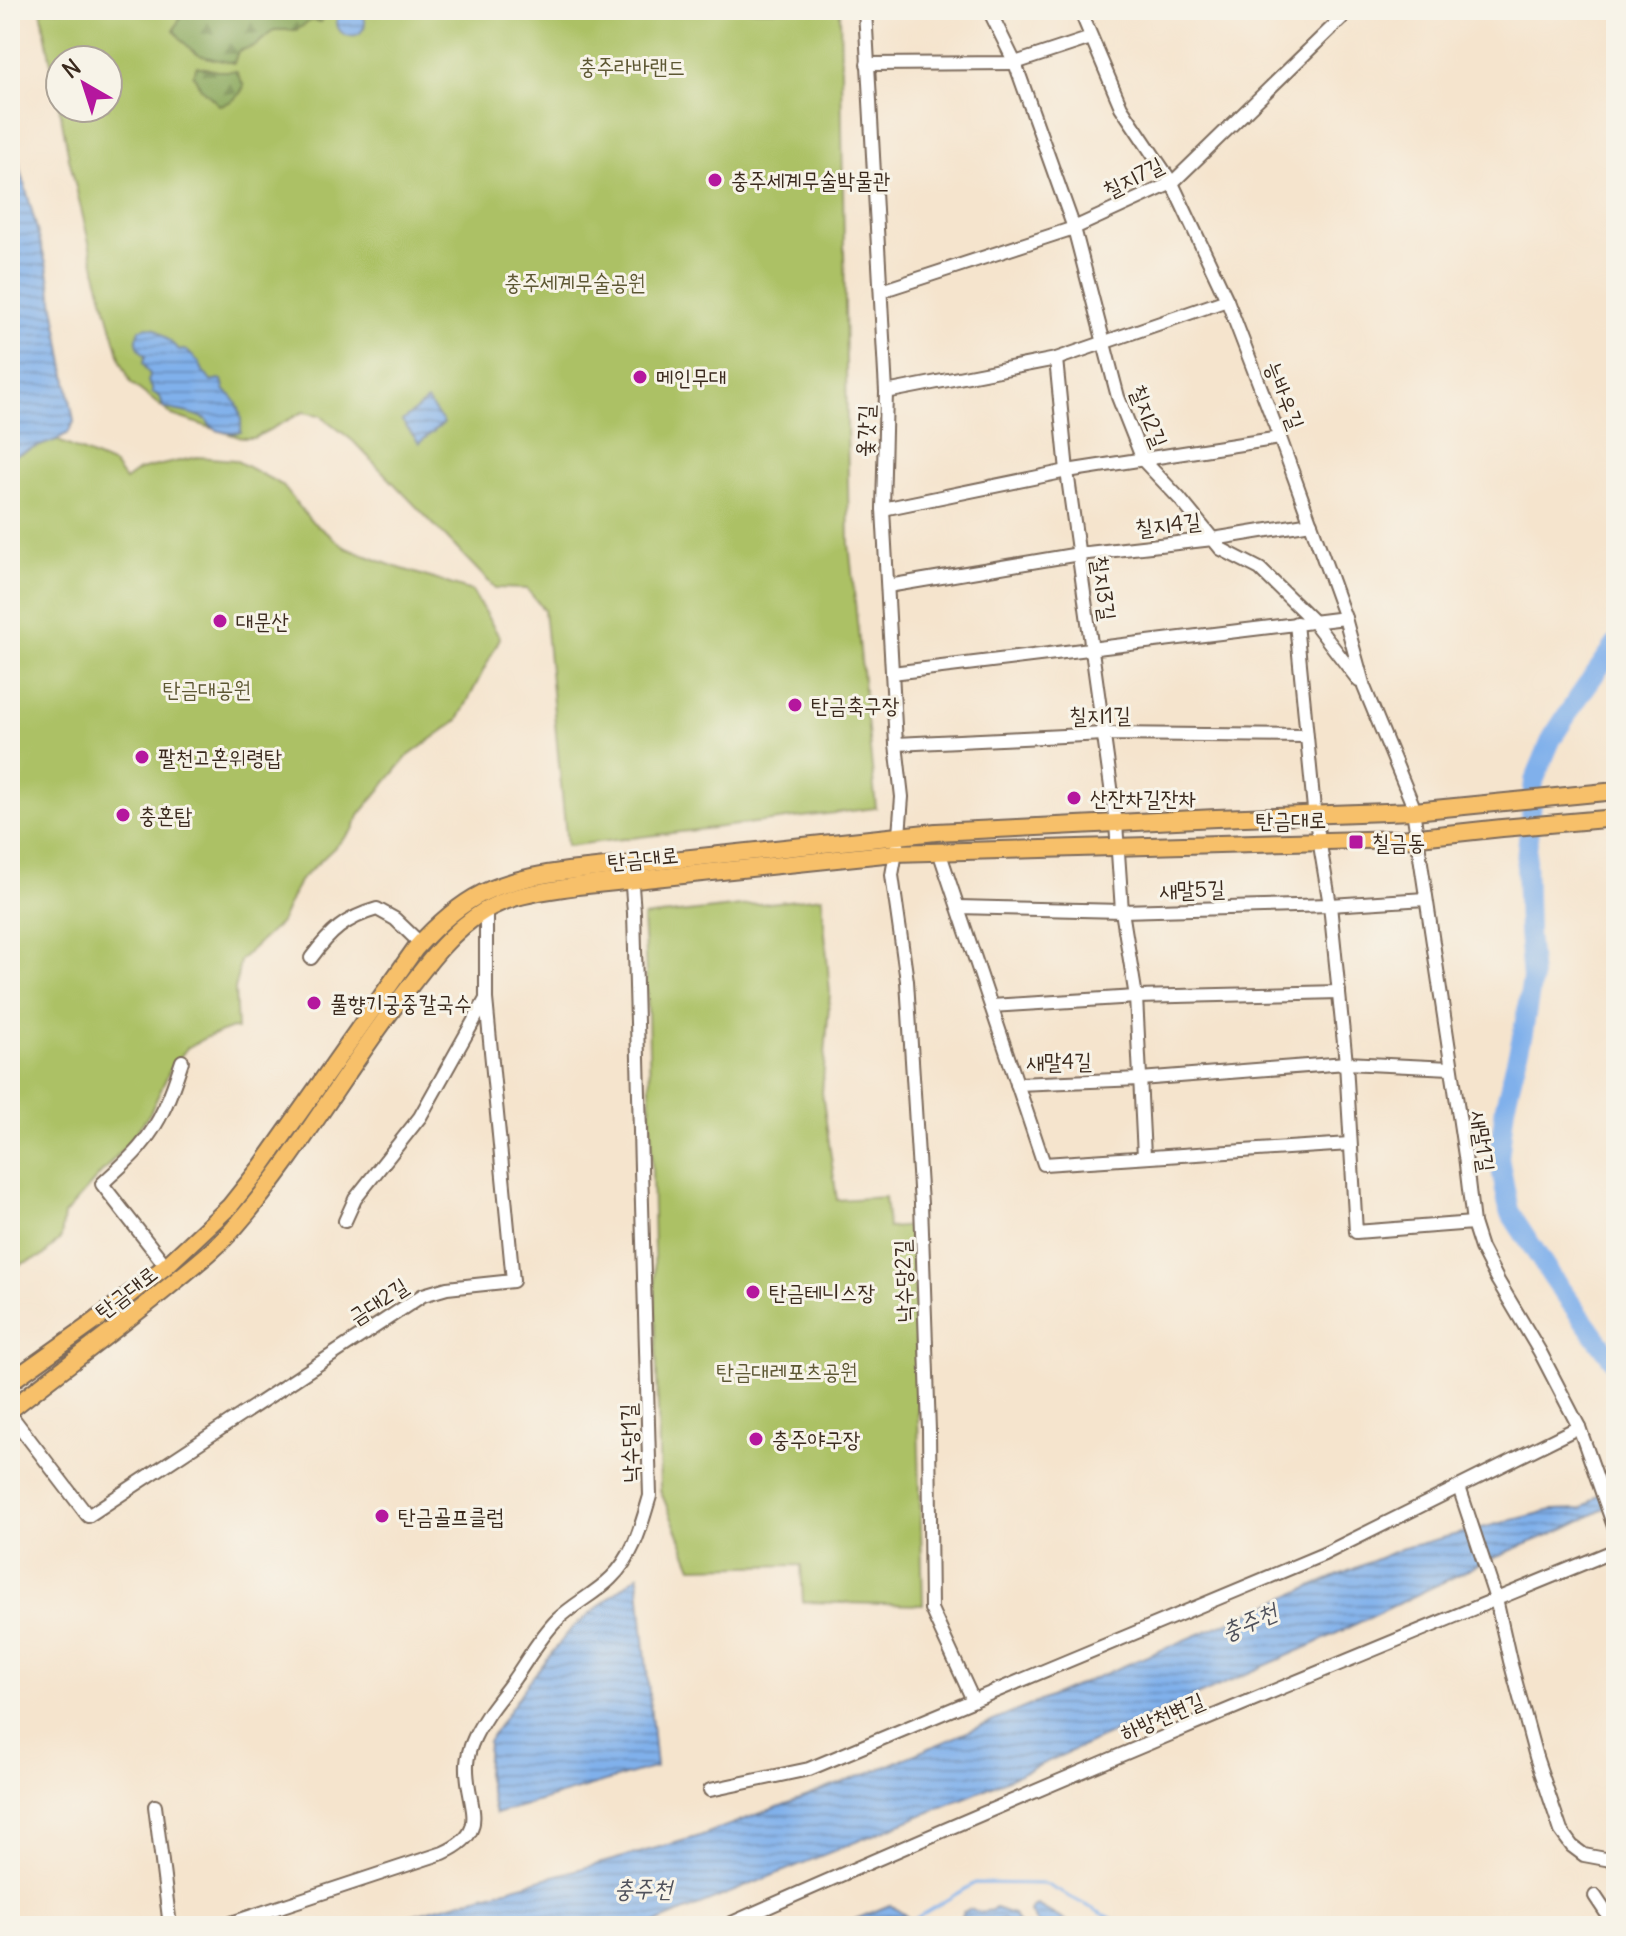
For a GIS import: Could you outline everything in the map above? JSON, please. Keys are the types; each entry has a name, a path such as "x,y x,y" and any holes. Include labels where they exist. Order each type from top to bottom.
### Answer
{"main road":[{"name":"탄금대로","path":"10,1382 166,1266 230,1206 420,943 457,908 497,885 533,875 899,835 1414,811 1616,791"},
{"name":"탄금대로","path":"10,1412 154,1299 235,1228 423,969 459,930 486,909 507,901 577,886 894,853 1418,838 1616,818"}],"street":[{"name":"옻갓길","path":"865,10 886,392 883,509 896,744 902,797 899,835 894,853"},
{"name":"칠지2길","path":"989,10 1015,63 1074,228 1118,397 1143,460 1221,549 1260,569 1313,621 1364,687"},
{"name":"능바우길","path":"1080,10 1121,107 1172,183 1227,300 1345,618 1364,687 1414,811 1418,838"},
{"name":"칠지7길","path":"881,291 1074,228 1172,183 1350,10"},
{"path":"867,64 1015,63 1091,38"},
{"path":"886,392 1056,359 1227,300"},
{"name":"칠지3길","path":"1056,359 1067,471 1116,823 1122,911 1136,997 1144,1156"},
{"path":"883,509 1067,471 1280,438"},
{"name":"칠지4길","path":"888,586 1079,554 1213,539 1311,523"},
{"path":"892,673 1345,618"},
{"path":"1296,623 1306,736 1330,905 1346,1063 1356,1232 1473,1223"},
{"name":"칠지1길","path":"896,744 1104,734 1306,736"},
{"name":"새말1길","path":"1418,838 1473,1223 1481,1248 1498,1281 1579,1427 1616,1532"},
{"name":"새말4길","path":"939,851 1017,1084 1140,1079 1346,1063 1451,1068"},
{"name":"낙수당2길","path":"894,853 892,875 907,981 921,1204 929,1430 931,1609 973,1700"},
{"name":"낙수당1길","path":"222,1926 457,1847 471,1831 474,1819 467,1763 473,1739 542,1638 557,1620 610,1579 625,1562 636,1542 650,1496 634,913 630,864"},
{"name":"새말5길","path":"958,907 1122,911 1426,899"},
{"path":"311,958 323,941 342,925 357,915 377,909 395,919 420,943"},
{"name":"금대2길","path":"10,1412 88,1516 423,1295 447,1288 513,1281 486,999 486,909"},
{"path":"991,1006 1136,997 1339,992"},
{"path":"345,1221 355,1199 420,1117 486,999"},
{"path":"166,1266 102,1184 139,1148 157,1122 176,1084 182,1061"},
{"path":"1017,1084 1044,1164 1350,1144"},
{"path":"710,1790 809,1769 1324,1554 1579,1427"},
{"path":"1459,1487 1496,1599 1536,1757 1561,1831 1572,1846 1584,1855 1616,1861"},
{"name":"하방천변길","path":"725,1926 1048,1785 1616,1550"},
{"path":"155,1806 170,1926"},
{"path":"1595,1896 1615,1926"}],"green space":[{"name":"충주세계무술공원","path":"41,10 840,10 849,543 876,808 567,846 544,610 527,589 495,588 353,441 320,415 303,412 254,438 242,438 172,415 131,383 121,361 97,276 63,124 124,124 124,44 47,44"},
{"path":"188,10 241,10 246,13 247,10 328,10 321,22 312,20 296,30 274,30 255,46 238,51 234,63 200,55 174,30"},
{"path":"197,66 217,71 236,71 244,86 240,94 219,105 201,88 193,75"},
{"name":"탄금대공원","path":"56,440 114,465 125,480 139,470 197,457 235,460 282,485 310,520 346,548 472,591 500,638 458,720 407,757 360,814 353,830 299,881 280,923 240,960 235,990 237,1029 205,1038 187,1048 170,1070 150,1113 128,1143 64,1215 61,1238 43,1256 10,1268 10,457"},
{"name":"탄금대레포츠공원","path":"822,897 830,993 822,1093 837,1200 885,1197 888,1228 913,1226 923,1605 803,1602 801,1565 692,1567 660,1490 643,917"}],"water":[{"path":"351,8 361,12 365,22 361,32 351,36 341,32 337,22 341,12"},
{"path":"10,129 48,271 74,422 68,433 56,440 10,457"},
{"path":"140,329 156,329 178,349 187,351 199,362 211,381 222,380 225,391 239,409 241,432 221,431 201,417 163,408 161,399 152,393 148,382 150,375 143,363 145,356 137,343"},
{"path":"427,401 444,423 419,443 402,421"},
{"name":"충주천","path":"1616,1479 1616,1503 1566,1528 1497,1556 1312,1645 974,1794 648,1926 375,1926 697,1837 882,1768 1403,1548 1552,1510 1582,1509"},
{"path":"638,1575 656,1767 495,1814 486,1774 488,1742 527,1684 571,1629"},
{"path":"890,1905 916,1926 839,1926"},
{"path":"1037,1905 1074,1926 1037,1926 1030,1912"},
{"path":"995,1908 1013,1914 1020,1926 1010,1926 1003,1919 974,1926 964,1926 960,1921 963,1912 970,1909 980,1912"}],"waterway":[{"path":"1616,644 1552,738 1534,781 1526,860 1532,979 1523,1033 1505,1106 1499,1158 1509,1211 1556,1283 1616,1364"},
{"path":"911,1921 975,1883 1045,1884 1126,1926"}],"place":[{"name":"충주세계무술박물관","path":"715,180"},
{"name":"메인무대","path":"640,377"},
{"name":"대문산","path":"220,621"},
{"name":"탄금축구장","path":"795,705"},
{"name":"팔천고혼위령탑","path":"142,757"},
{"name":"산잔차길잔차","path":"1074,798"},
{"name":"충혼탑","path":"123,815"},
{"name":"칠금동","path":"1356,842"},
{"name":"풀향기궁중칼국수","path":"314,1003"},
{"name":"탄금테니스장","path":"753,1292"},
{"name":"충주야구장","path":"756,1439"},
{"name":"탄금골프클럽","path":"382,1516"}],"park label":[{"name":"충주라바랜드","path":"632,66"}]}
